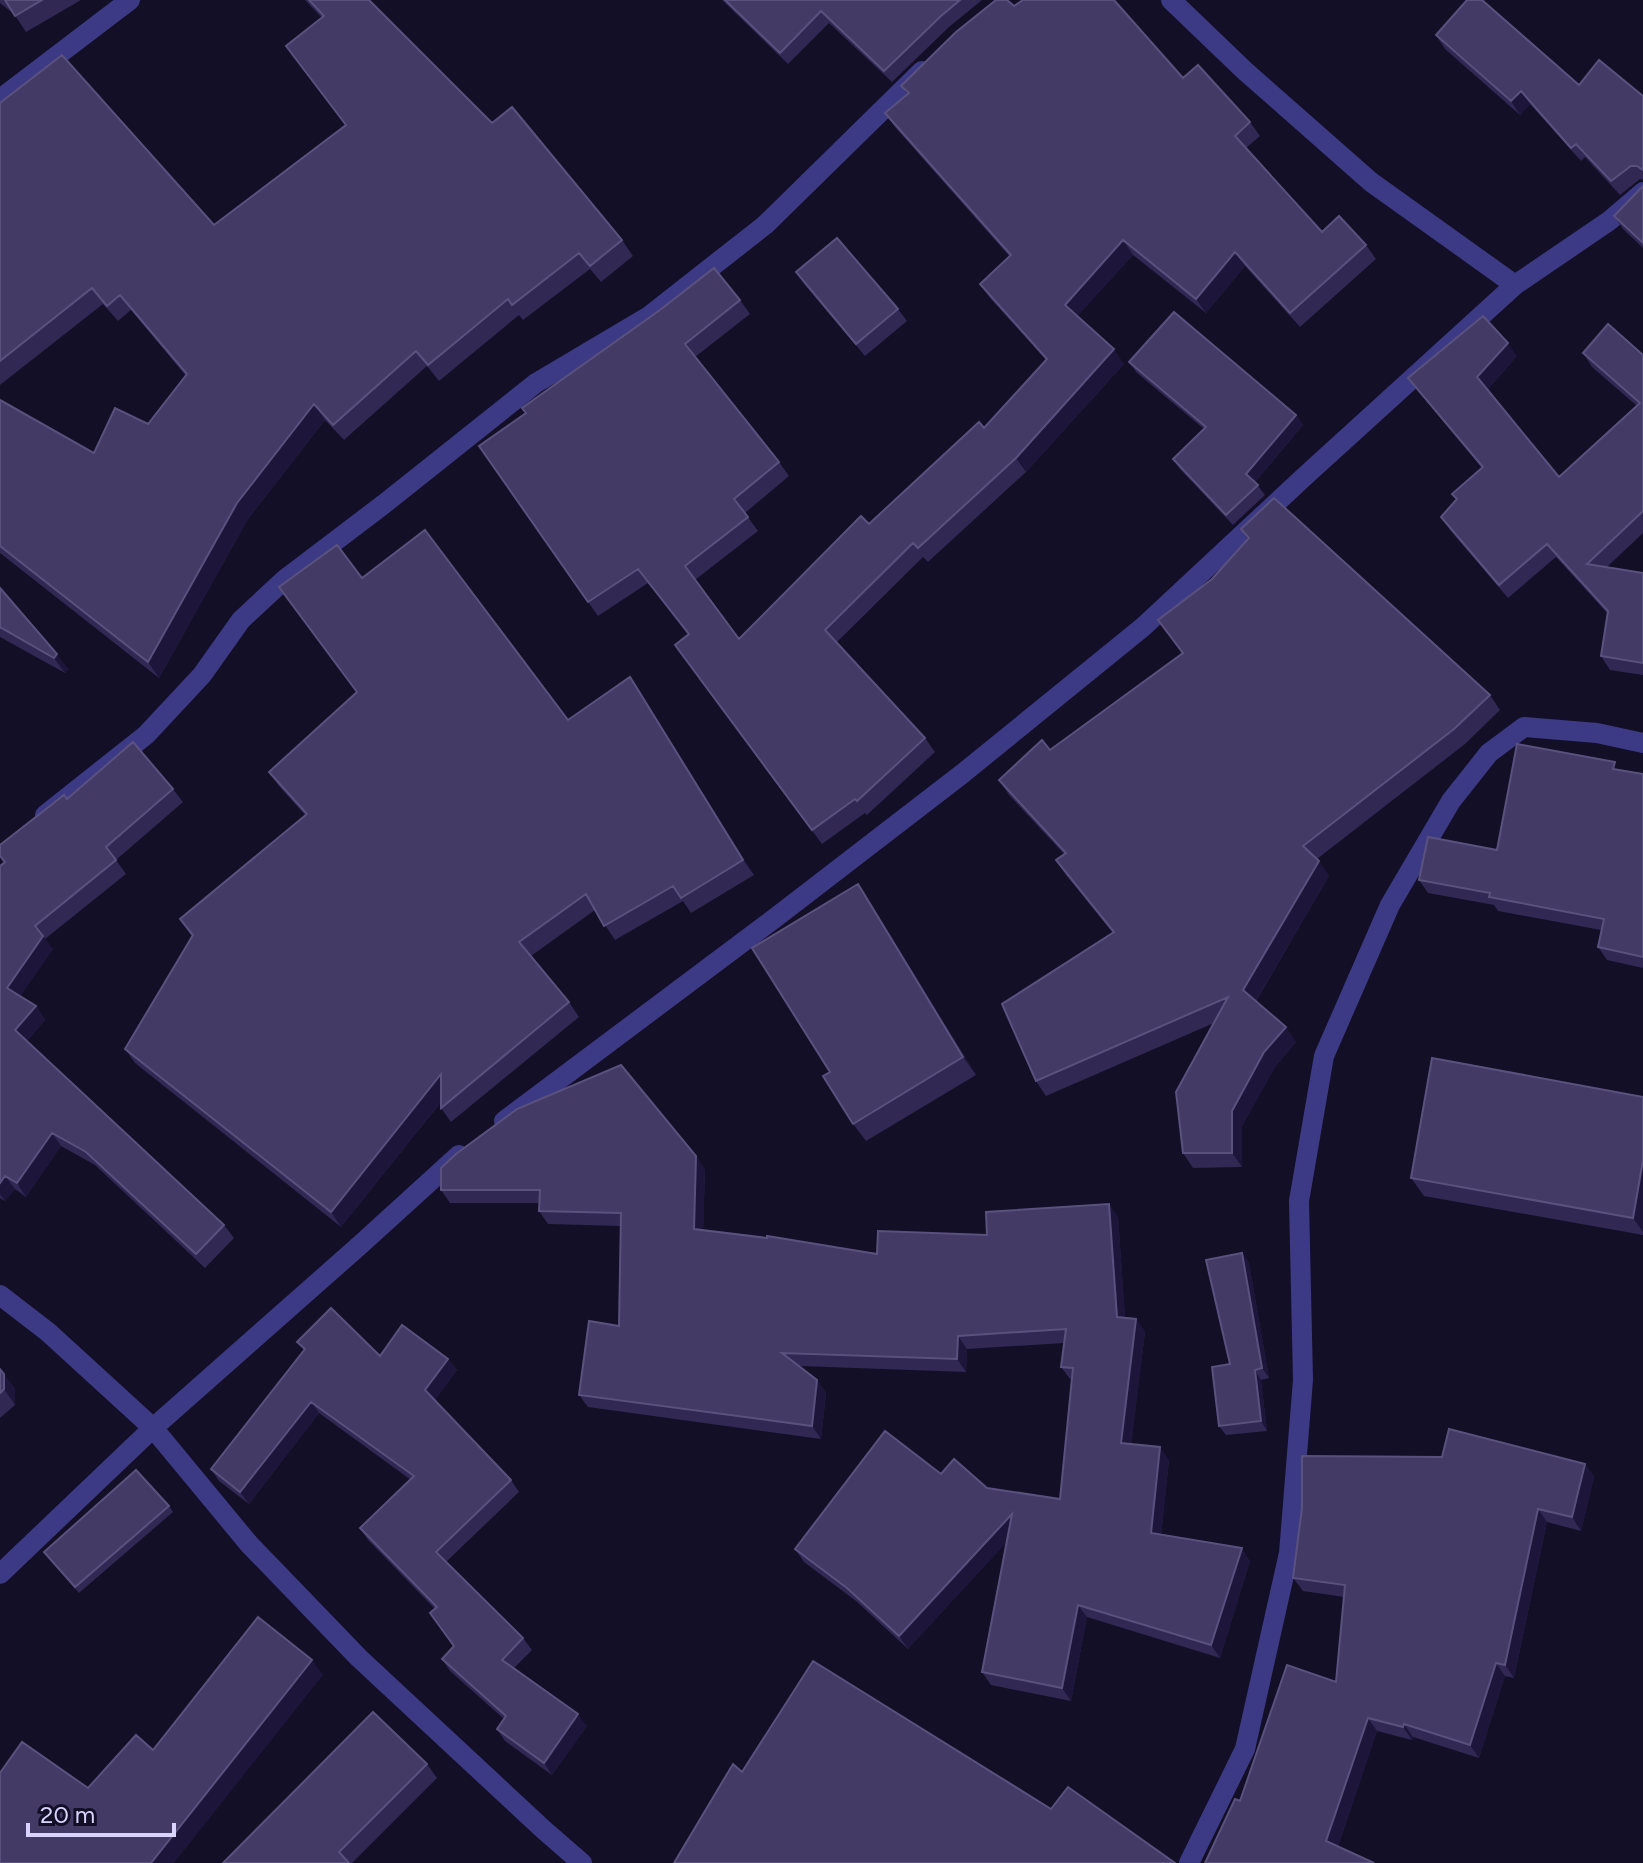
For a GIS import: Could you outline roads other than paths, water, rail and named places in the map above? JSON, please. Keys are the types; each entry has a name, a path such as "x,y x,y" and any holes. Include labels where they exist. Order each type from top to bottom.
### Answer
{"street":[{"path":"0,99 130,0"},
{"path":"1171,0 1245,71 1371,182 1515,285"},
{"path":"24,831 146,735 202,675 241,620 284,580 536,383 649,316 765,225 935,59"},
{"path":"494,1129 937,793 1143,627 1515,285 1609,221 1643,192"},
{"path":"1189,1863 1245,1749 1289,1553 1303,1380 1299,1201 1324,1056 1390,905 1451,801 1489,753 1524,727 1597,733 1643,743"},
{"path":"0,1574 153,1428 469,1147"},
{"path":"0,1295 48,1332 153,1428 249,1544 359,1658 582,1863"}]}
